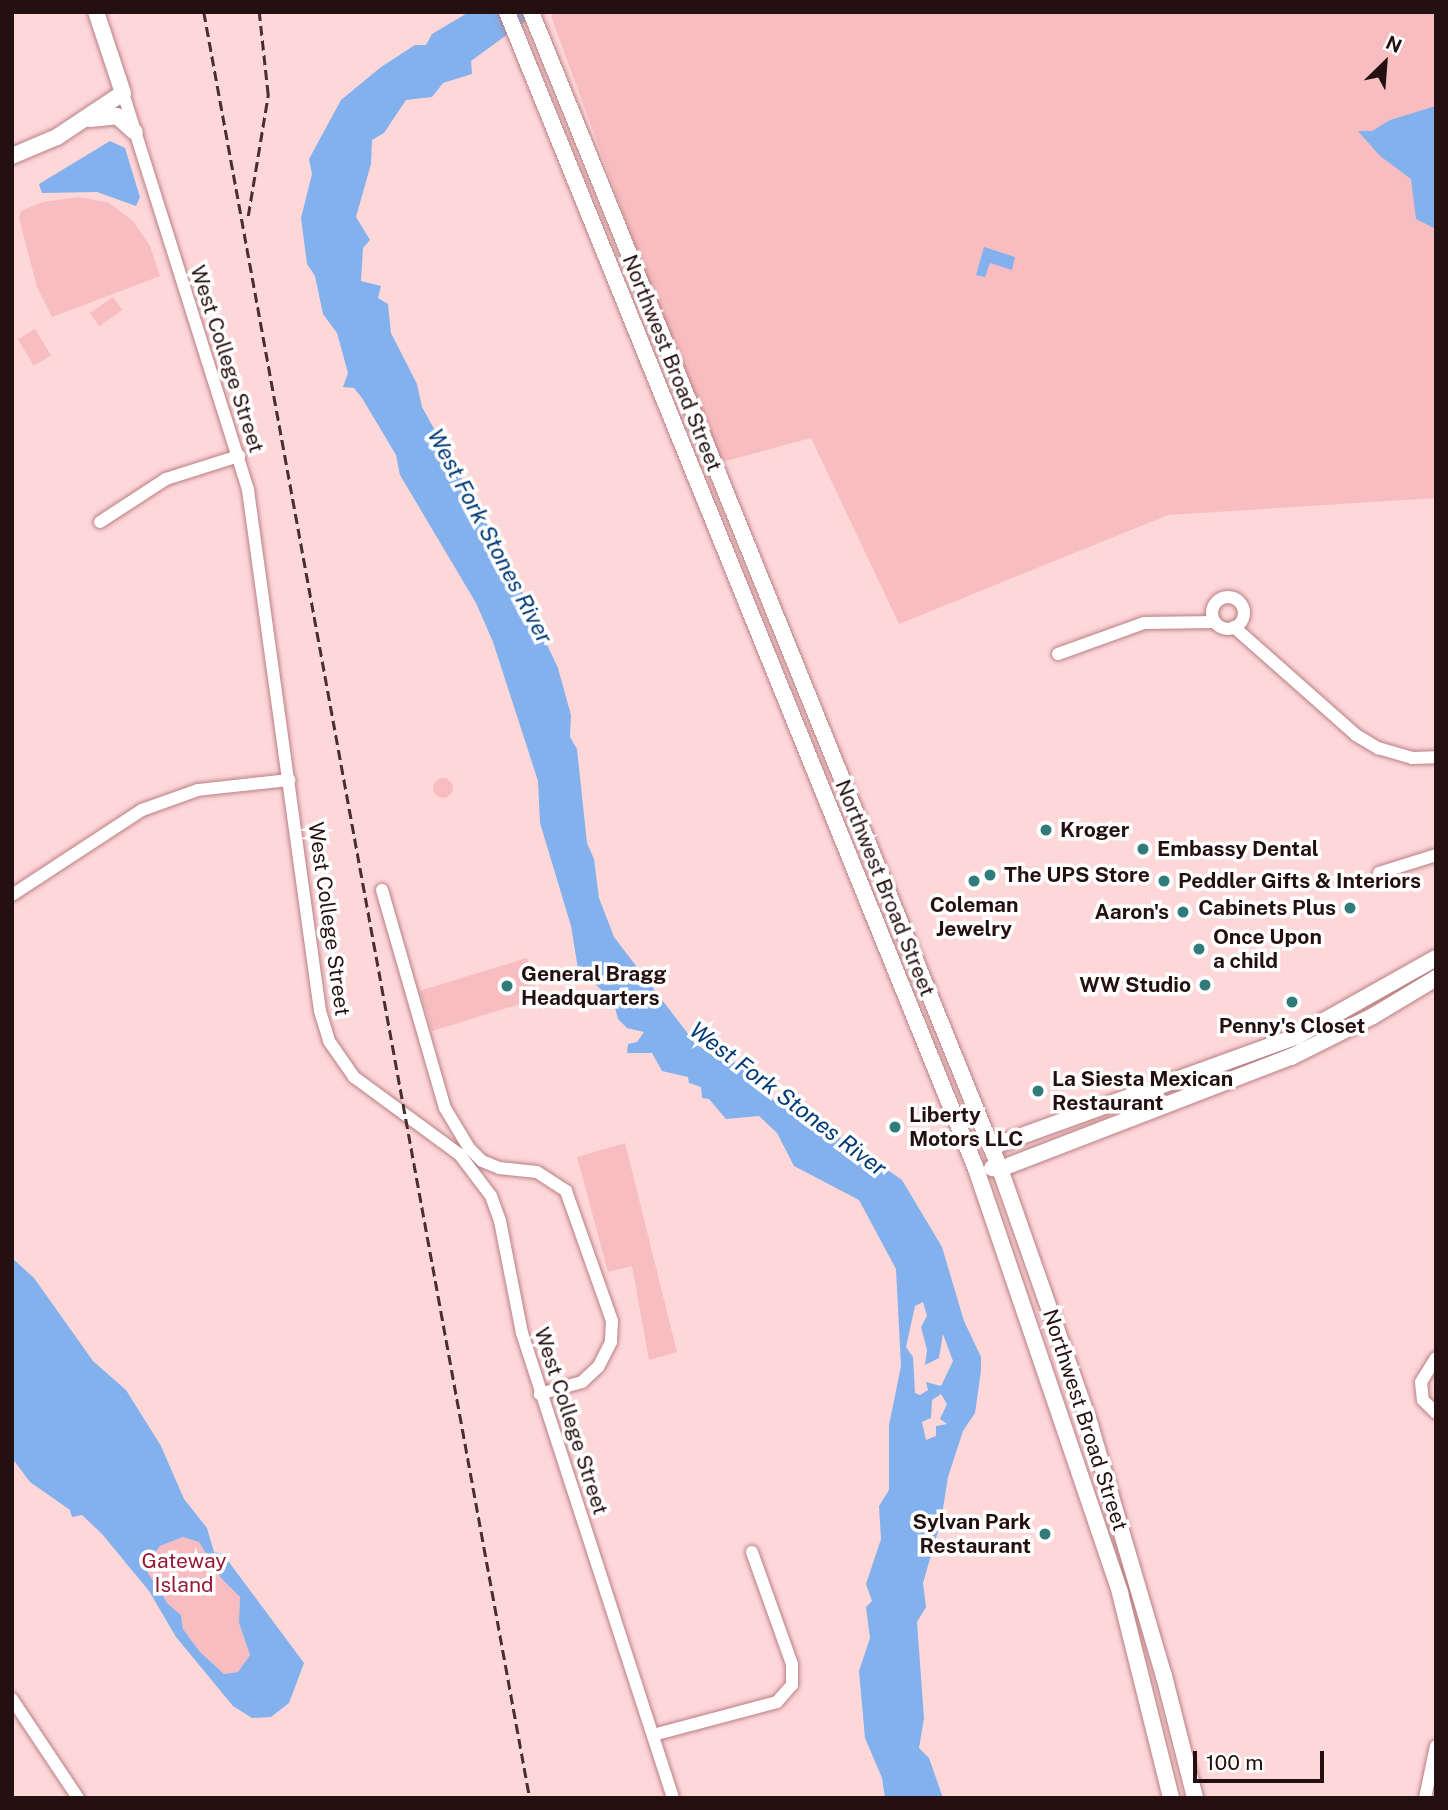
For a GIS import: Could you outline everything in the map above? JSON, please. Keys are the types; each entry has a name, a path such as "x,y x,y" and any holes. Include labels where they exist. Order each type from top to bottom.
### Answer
{"main road":[{"path":"12,156 32,151 123,93 96,12"},
{"name":"Northwest Broad Street","path":"507,12 975,1166 1069,1432 1120,1593 1169,1790"},
{"name":"Northwest Broad Street","path":"531,12 1000,1169 1090,1425 1139,1587 1195,1798"},
{"path":"81,121 117,116 135,132"},
{"path":"648,360 669,352"},
{"path":"694,473 715,464"},
{"path":"808,755 829,747"},
{"path":"851,860 872,853"},
{"path":"883,939 904,931"},
{"path":"975,1166 991,1147 1297,1037 1436,958"},
{"path":"975,1166 1000,1169 1291,1056 1373,1016 1436,978"},
{"path":"1069,1432 1090,1425"},
{"path":"1120,1593 1139,1587"},
{"path":"1169,1790 1190,1775"}],"street":[{"name":"West College Street","path":"123,93 239,456 255,526 320,1011 329,1041 354,1077 460,1155 491,1196 540,1394 673,1798"},
{"path":"100,522 166,479 239,456"},
{"path":"1215,622 1213,607 1231,597 1244,612 1234,628"},
{"path":"1058,654 1144,622 1215,622 1223,628 1234,628 1356,734 1378,748 1412,758 1436,757"},
{"path":"12,895 142,810 198,790 289,780"},
{"path":"1379,873 1436,855"},
{"path":"382,890 445,1108 469,1148 482,1161 499,1168 537,1172 566,1191 612,1321 611,1342 598,1367 582,1382 540,1394"},
{"path":"1436,1358 1421,1382 1423,1400 1436,1413"},
{"path":"653,1735 777,1702 792,1685 792,1664 752,1552"},
{"path":"12,1699 78,1798"},
{"path":"1425,1798 1436,1746"}],"green space":[{"path":"554,12 1436,12 1436,498 1168,515 899,624 811,438 715,464 551,16"},
{"path":"79,197 109,203 133,221 150,246 160,276 52,317 37,287 19,218 21,211 43,202"},
{"path":"113,297 122,310 99,326 90,313"},
{"path":"35,329 51,356 34,366 18,339"},
{"path":"443,778 450,781 453,788 450,795 443,798 436,795 433,788 436,781"},
{"path":"527,958 539,998 432,1031 420,991"},
{"path":"625,1143 677,1352 649,1360 632,1266 608,1272 577,1157"},
{"name":"Gateway Island","path":"183,1537 199,1542 221,1578 240,1597 239,1623 250,1655 238,1672 224,1674 200,1652 183,1629 181,1615 168,1604 148,1573 148,1563 160,1546"}],"water":[{"name":"West Fork Stones River","path":"469,12 538,12 471,61 472,74 443,83 432,97 406,100 384,133 372,140 371,164 356,217 370,240 363,248 361,281 381,286 378,298 388,304 391,333 417,384 422,407 466,486 478,498 558,668 571,715 570,737 577,749 587,843 594,859 599,898 614,937 695,1043 714,1057 726,1056 744,1069 777,1104 838,1136 902,1180 942,1247 964,1321 981,1357 975,1413 963,1431 948,1477 941,1521 923,1583 926,1607 917,1622 924,1718 919,1748 929,1758 943,1798 885,1798 882,1778 865,1738 859,1671 870,1638 866,1607 872,1601 866,1584 881,1539 879,1506 889,1490 889,1425 901,1366 896,1269 859,1200 794,1166 777,1133 759,1116 726,1119 709,1099 702,1098 701,1087 689,1083 688,1077 662,1071 652,1053 627,1053 628,1044 637,1042 644,1032 627,1028 618,1019 613,1000 578,969 571,926 540,823 538,781 493,642 476,603 400,475 396,455 362,398 354,388 343,387 348,373 337,333 323,314 315,276 307,264 301,218 312,174 309,159 341,100 381,67 415,45 426,45 432,34","holes":["923,1302 927,1316 921,1327 927,1350 925,1365 939,1358 943,1334 953,1361 941,1386 926,1382 928,1390 920,1395 915,1393 913,1357 906,1347 915,1306","941,1394 947,1404 940,1419 947,1424 936,1426 936,1436 926,1440 922,1422 931,1418 932,1400"]},
{"path":"1436,106 1436,229 1416,219 1411,179 1380,156 1358,131 1372,131 1390,120"},
{"path":"110,141 125,148 140,197 136,206 97,192 42,193 39,184"},
{"path":"984,247 1015,257 1012,270 990,263 985,277 976,275"},
{"path":"12,1258 34,1278 93,1361 126,1390 161,1446 184,1499 207,1528 214,1552 223,1554 304,1663 289,1703 271,1717 252,1718 233,1706 176,1637 149,1591 102,1534 82,1515 72,1517 70,1510 30,1482 12,1458","holes":["183,1537 199,1542 221,1578 240,1597 239,1623 250,1655 238,1672 224,1674 200,1652 183,1629 181,1615 168,1604 148,1573 148,1562 160,1546"]}],"railway":[{"path":"204,12 530,1798"},
{"path":"248,216 268,95 259,12"}],"place":[{"name":"Kroger","path":"1046,830"},
{"name":"Embassy Dental","path":"1143,849"},
{"name":"The UPS Store","path":"990,875"},
{"name":"Coleman Jewelry","path":"974,881"},
{"name":"Peddler Gifts & Interiors","path":"1164,881"},
{"name":"Cabinets Plus","path":"1350,908"},
{"name":"Aaron's","path":"1183,912"},
{"name":"Once Upon a child","path":"1199,949"},
{"name":"WW Studio","path":"1205,985"},
{"name":"General Bragg Headquarters","path":"507,986"},
{"name":"Penny's Closet","path":"1292,1002"},
{"name":"La Siesta Mexican Restaurant","path":"1038,1091"},
{"name":"Liberty Motors LLC","path":"895,1127"},
{"name":"Sylvan Park Restaurant","path":"1045,1534"}]}
